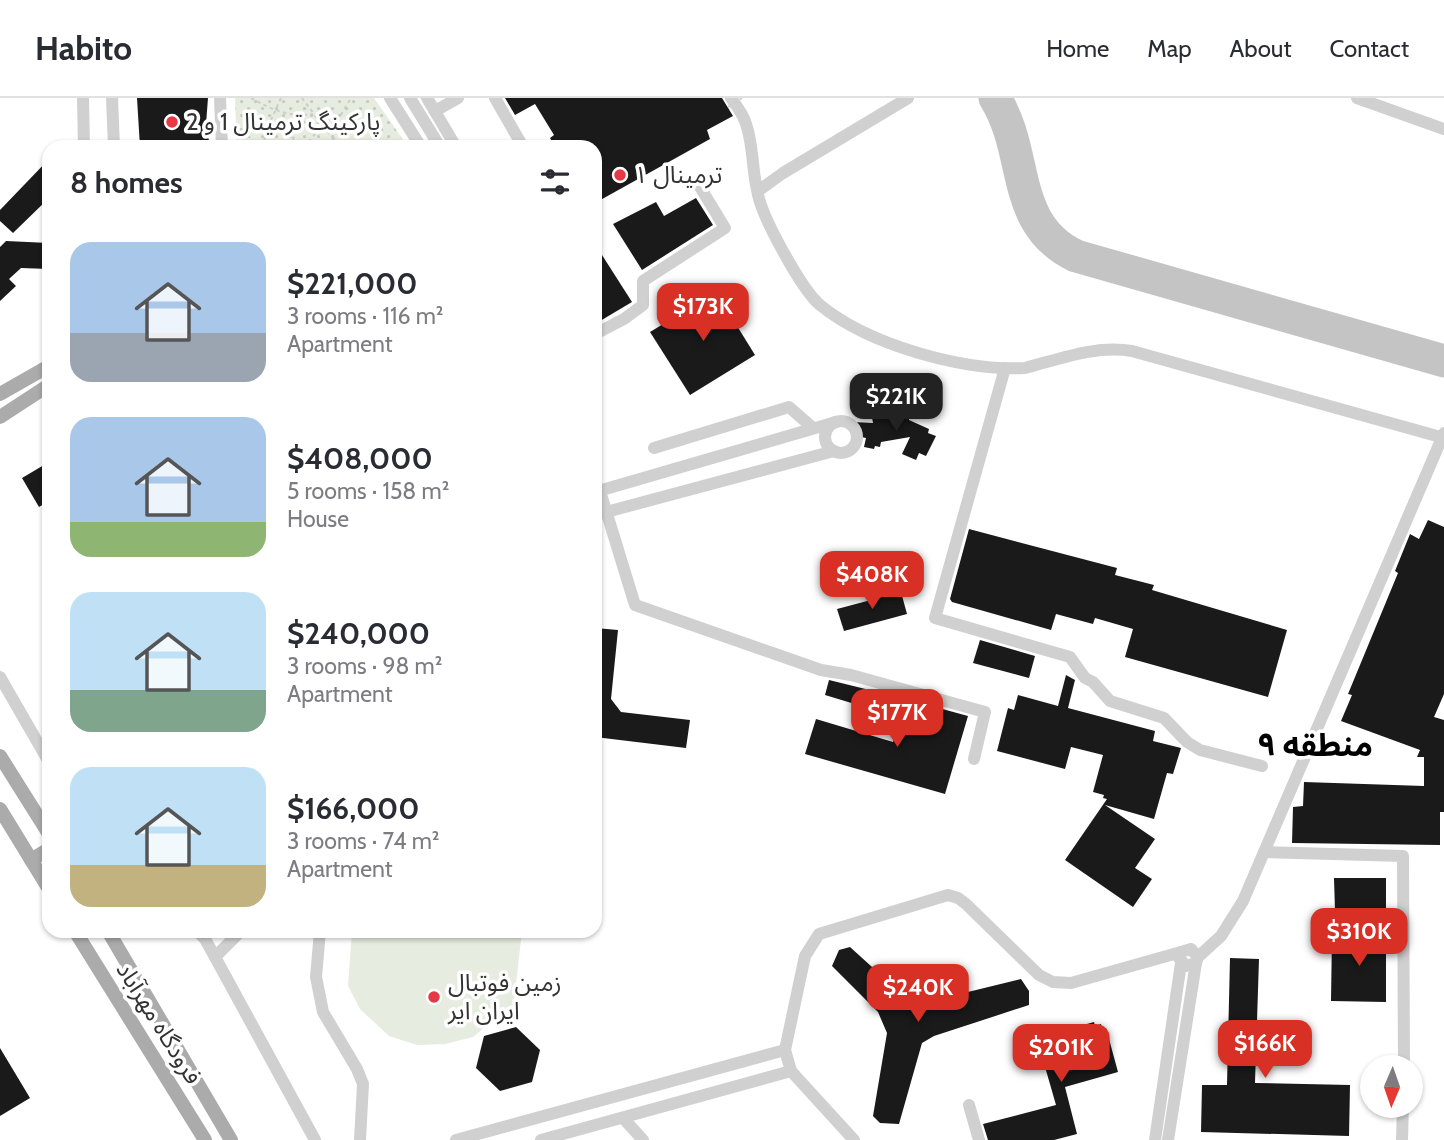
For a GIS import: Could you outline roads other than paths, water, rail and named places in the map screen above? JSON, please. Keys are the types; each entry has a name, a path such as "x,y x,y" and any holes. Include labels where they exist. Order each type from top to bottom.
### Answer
{"main road":[{"path":"0,394 42,370"},
{"path":"3,413 42,389"},
{"path":"0,756 42,823"},
{"path":"0,809 42,878"},
{"path":"31,860 42,853"},
{"name":"فرودگاه مهرآباد","path":"79,938 205,1140"},
{"name":"فرودگاه مهرآباد","path":"112,938 231,1140"}],"street":[{"path":"83,98 84,140"},
{"path":"112,98 114,140"},
{"path":"220,98 222,140"},
{"path":"390,98 417,140"},
{"path":"410,98 436,140"},
{"path":"427,98 452,140"},
{"path":"435,111 458,98"},
{"path":"495,98 519,140"},
{"path":"758,191 783,173 908,98"},
{"path":"1357,98 1444,129"},
{"path":"730,102 746,122 761,204 798,276 819,303 863,331 900,349 988,367 1025,368 1114,348 1443,436 1243,901 1221,936 1197,960 1186,966 1182,955"},
{"path":"602,330 643,305 643,281 725,228 697,182"},
{"path":"1004,368 935,618 1070,657 1085,678 1093,682 1110,701 1164,718 1187,742 1200,750 1262,766"},
{"path":"654,448 789,407 813,428"},
{"path":"834,451 826,442 825,436 827,430 836,422"},
{"path":"602,491 836,422 849,423 857,439 855,445 846,452 834,451 602,514"},
{"path":"602,517 635,605 821,670 851,675 985,712 974,759"},
{"path":"0,677 42,750"},
{"path":"1264,852 1403,856 1404,1055"},
{"path":"855,1140 791,1071 785,1050 805,957 818,934 948,895 966,904 1039,975 1053,982 1072,982 1182,955 1230,923"},
{"path":"204,938 315,1140"},
{"path":"215,957 234,938"},
{"path":"319,938 316,976 323,1012 363,1084 360,1140"},
{"path":"1154,1140 1182,955"},
{"path":"1168,1140 1197,960"},
{"path":"456,1140 785,1050"},
{"path":"541,1140 791,1071"},
{"path":"969,1105 979,1140"},
{"path":"623,1118 643,1140"},
{"path":"1402,1140 1403,1118"}],"place":[{"name":"پارکینگ ترمینال 1 و 2","path":"172,122"},
{"name":"ترمینال ۱","path":"620,175"},
{"name":"زمین فوتبال ایران ایر","path":"434,997"}],"district":[{"name":"منطقه ۹","path":"1315,745"}]}
